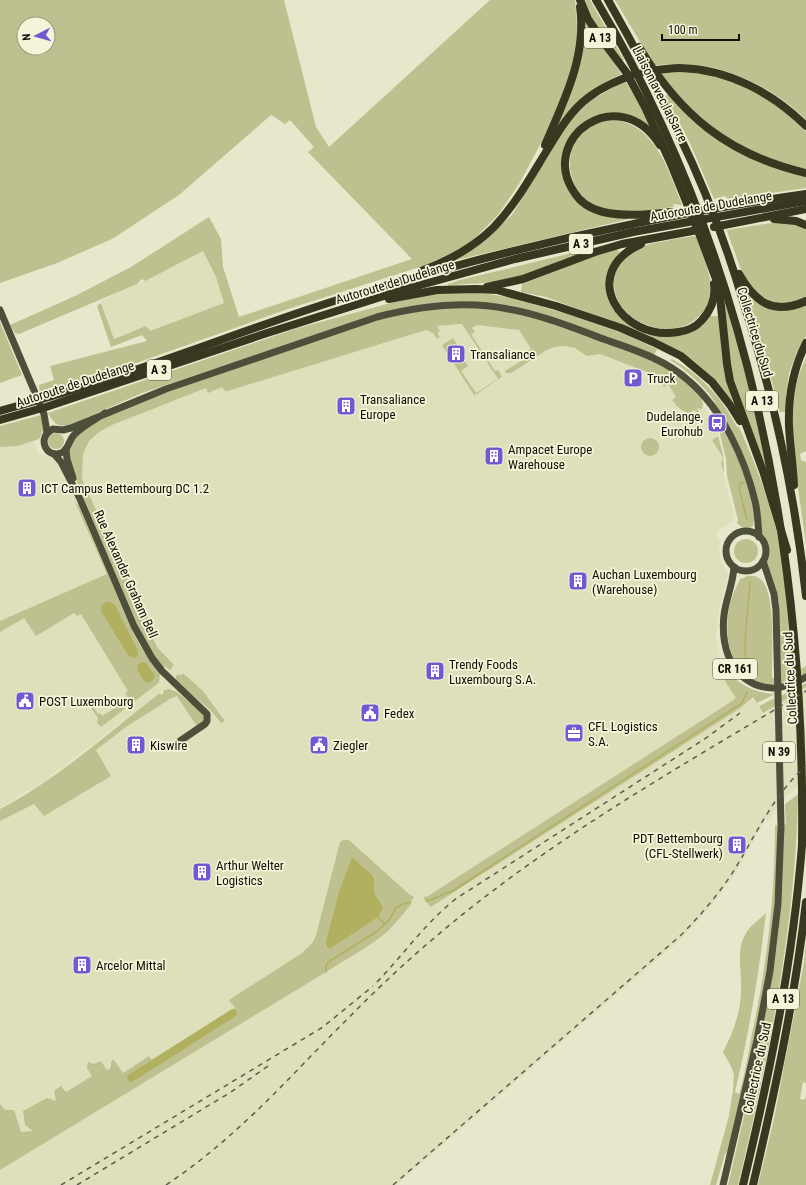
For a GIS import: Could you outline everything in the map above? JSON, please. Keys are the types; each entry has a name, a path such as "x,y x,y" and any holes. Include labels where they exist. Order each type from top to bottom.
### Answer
{"highway":[{"name":"A 13","path":"579,0 594,29 626,72 648,112 688,204 719,287 730,381 753,443"},
{"name":"A 3","path":"537,165 564,100 577,61 581,23 579,0"},
{"name":"Liaison avec la Sarre","path":"596,0 640,78 675,148 698,202"},
{"name":"Liaison avec la Sarre","path":"608,0 623,28 653,75 708,200"},
{"name":"A 3","path":"384,286 444,262 458,255 477,242 495,226 515,201 567,119 589,97 615,81 639,72 663,69 680,68 704,71 725,76 744,83 778,102 806,126"},
{"path":"653,75 696,120 711,132 741,150 769,162 806,173"},
{"name":"A 3","path":"671,164 657,141 645,128 631,119 620,116 599,118 587,124 571,141 567,150 565,162 568,180 576,195 586,205 602,212 621,214 650,214 724,206"},
{"name":"Autoroute de Dudelange","path":"0,411 117,376 289,315 384,286 547,244 724,206 806,194"},
{"name":"Collectrice du Sud","path":"708,200 730,258 767,382 781,440 796,519 806,596"},
{"name":"Autoroute de Dudelange","path":"0,420 42,411 264,334 406,289 515,259 633,232 806,201"},
{"name":"Collectrice du Sud","path":"698,202 745,337 772,440 794,574 802,668 805,741 804,800 799,875 792,945 771,1068 744,1185"},
{"name":"A 3","path":"476,289 522,279 615,246 806,209"},
{"name":"A 3","path":"759,219 796,220 806,225"},
{"name":"A 13","path":"667,235 632,248 622,256 612,269 610,278 611,294 620,312 628,319 638,326 660,333 676,332 692,328 700,322 711,308 714,299 715,287 712,267"},
{"path":"730,258 747,288 756,298 777,307 788,307 806,301"},
{"name":"A 3","path":"361,304 437,290 497,290 556,306 627,331 681,356 701,372 720,392 740,420 753,443 764,474 794,574"},
{"path":"796,519 794,472 789,426 791,387 795,368 806,343"},
{"name":"Collectrice du Sud","path":"753,1185 780,1068 801,945 806,902"}],"main road":[{"path":"47,432 71,428 181,383 348,326 399,311 420,307 452,305 490,306 555,321 641,352 660,361 690,381 712,406 726,428 738,452 751,485 755,500 759,537"},
{"path":"0,310 42,411 47,432 44,439 45,446 50,452 54,454 61,453 68,446 73,435 105,414"},
{"path":"42,411 59,429 68,435 68,446"},
{"name":"Rue Alexander Graham Bell","path":"68,446 67,459 80,499"},
{"name":"Rue Alexander Graham Bell","path":"54,454 61,462 80,499 143,644 165,675 207,714 208,721 180,741"},
{"path":"750,532 758,522"},
{"path":"763,561 765,555 763,542 759,537 750,532 740,532 734,535 727,545 727,557 734,567 749,570 764,576 770,582"},
{"name":"CR 161","path":"730,592 739,576 759,566 763,561"},
{"name":"N 39","path":"723,1185 756,1047 770,971 778,904 781,825 776,602 763,561"},
{"name":"CR 161","path":"734,567 724,615 724,640 731,664 746,680 756,685 776,688 791,684 806,677"}],"shaded area":[{"path":"0,0 284,0 316,127 329,147 490,0 575,0 578,40 569,80 548,130 519,184 498,215 469,244 453,254 426,265 288,309 108,373 40,394 39,385 54,380 50,366 147,341 142,335 111,347 97,306 101,303 114,339 146,326 150,331 224,303 216,277 203,251 145,281 142,279 137,284 19,334 15,333 10,325 75,296 131,267 209,217 221,239 223,267 239,317 412,259 308,152 314,147 290,120 285,124 271,115 179,195 112,239 57,263 0,283"},
{"path":"583,0 590,0 624,60 622,61 596,26"},
{"path":"615,0 806,0 806,120 776,95 751,81 726,71 699,65 655,65"},
{"path":"585,20 621,74 585,96 556,128"},
{"path":"689,71 737,83 759,94 780,108 806,132 806,169 759,156 728,139 704,121 681,100 660,72"},
{"path":"626,82 654,133 635,118 618,113 597,116 587,120 573,131 566,143 562,160 562,175 566,185 574,197 629,219 457,260 483,241 512,215 557,137 574,116 591,100"},
{"path":"669,94 719,140 806,175 806,188 728,199 725,196 714,199 689,141 665,96"},
{"path":"617,120 631,125 642,132 652,142 660,153 682,205 673,204 674,207 646,211 626,212 607,210 588,201 580,193 574,183 571,171 570,160 572,148 586,129 597,123"},
{"path":"777,222 798,224 806,229 806,296 803,299 792,303 776,304 764,299 745,281 727,231"},
{"path":"694,236 696,237 704,259 711,283 711,298 706,308 699,316 688,324 675,328 661,328 647,325 634,319 624,309 617,298 614,280 618,265 637,248 658,242"},
{"path":"613,243 620,253 612,263 608,274 607,283 610,300 624,319 637,331 546,297 521,292 522,284 566,267 564,259 537,271 509,280 448,286 448,284 460,280"},
{"path":"203,251 216,277 224,303 150,331 145,326 114,339 101,301 145,281"},
{"path":"746,292 758,303 806,304 806,336 797,352 789,373 786,396 786,412 780,412 760,337"},
{"path":"443,293 482,293 508,297 564,313 622,333 657,349 654,355 555,318 438,303 418,305 376,314 142,393 72,424 63,426 57,424 48,413 295,329 387,304"},
{"path":"728,301 740,339 769,480 735,392 729,363 724,303"},
{"path":"452,307 490,309 530,316 660,363 688,383 702,398 703,405 701,410 699,408 697,409 699,412 697,414 694,410 691,413 693,416 691,416 681,409 672,400 676,397 668,384 664,387 659,380 647,372 600,354 587,356 575,348 565,346 554,347 545,351 511,373 506,373 505,371 529,356 526,352 531,349 519,330 477,325 472,328 475,332 471,334 495,371 498,370 502,377 474,395 442,345 453,338 463,353 461,355 468,366 461,371 476,393 498,379 462,324 437,326 440,331 437,333 440,337 437,339 433,333 426,330 228,391 225,391 222,387 208,393 206,388 112,425 99,432 89,441 83,454 82,479 140,607 151,621 152,636 157,647 174,665 170,670 165,666 164,668 154,656 137,624 75,477 69,452 74,438 93,423 145,400 356,327 400,314"},
{"path":"708,316 719,316 732,400 730,402 646,333 660,335 680,334"},
{"path":"0,322 22,375 0,383"},
{"path":"463,324 498,379 476,394 461,371 461,355 463,353 453,338 442,345 476,395 502,377 495,372 471,334 472,328 477,325 519,330 531,350 527,352 545,351 554,347 565,346 575,348 584,354 600,354 647,372 659,380 664,386 668,384 676,397 672,400 678,408 691,416 699,412 697,409 699,408 700,410 703,405 719,434 712,440 723,458 721,464 735,520 716,532 720,542 720,560 728,575 718,614 716,640 725,681 736,698 428,896 425,901 431,907 437,904 739,709 753,697 763,713 806,687 806,782 785,797 767,821 766,817 733,877 710,907 682,938 396,1185 0,1185 0,1170 376,940 389,930 401,917 411,901 412,896 349,840 343,840 340,842 316,935 313,942 302,953 229,1000 235,1008 233,1009 236,1010 152,1060 149,1056 123,1073 112,1066 110,1071 106,1069 66,1092 54,1091 57,1101 34,1131 21,1132 14,1110 5,1110 0,1104 0,821 34,803 44,816 111,775 96,750 126,727 170,699 177,696 196,725 186,698 172,689 165,689 46,780 0,808 0,632 81,586 0,621 0,447 18,446 35,441 38,454 46,455 75,477 137,624 164,668 165,666 170,669 174,665 157,647 152,636 151,621 140,607 82,479 83,454 89,441 99,432 112,425 206,388 222,387 228,391 426,330 433,333 437,338 437,326","holes":["183,673 203,691 211,701 225,721 221,723 180,676"]},
{"path":"806,358 806,451 800,454 801,460 806,462 806,545 797,483 793,439 793,418 794,397 798,378"},
{"path":"672,359 693,373 710,388 731,416 737,427 739,427 766,495 781,548 797,671 806,666 806,673 781,683 761,683 745,675 734,660 729,642 728,621 732,599 741,578 754,576 763,582 768,594 772,617 772,678 781,678 779,602 766,561 767,548 762,533 758,500 715,402 695,379 670,360"},
{"path":"41,415 43,431 39,439 18,446 0,447 0,426"},
{"path":"721,430 723,430 737,457 750,493 754,516 753,526 749,529 744,529 737,523 738,520 727,476 726,459 720,434"},
{"path":"56,433 62,435 64,441 62,447 56,449 50,447 48,441 50,435"},
{"path":"718,436 723,454 724,473 721,464 723,458 712,440"},
{"path":"650,438 656,441 659,447 656,453 650,456 644,453 641,447 644,441"},
{"path":"75,502 79,506 131,628 140,645 160,674 159,682 156,685 101,727 97,723 98,718 89,705 85,704 83,699 86,702 91,703 98,714 100,713 102,716 129,700 125,693 128,691 81,614 77,616 74,613 36,636 24,618 0,632 0,621 107,574"},
{"path":"746,539 754,543 758,551 754,559 746,563 738,559 734,551 738,543"},
{"path":"111,602 115,605 138,651 138,656 134,658 128,655 101,611 103,604"},
{"path":"143,662 146,663 155,677 148,683 144,681 137,670 138,664"},
{"path":"722,663 736,680 746,686 757,691 775,694 757,703 753,697 739,709 431,907 425,901 424,897 428,896 736,698 725,681"},
{"path":"183,673 203,691 225,721 221,723 210,710 176,681 176,676 179,674 180,676"},
{"path":"806,683 806,687 763,713 759,706"},
{"path":"169,689 177,692 202,712 204,718 203,721 196,725 177,696 170,699 126,727 96,750 111,776 44,816 34,804 0,821 0,809 42,784 62,770 160,693 162,695 164,690"},
{"path":"806,788 806,798 798,803 796,852 791,900 778,996 769,1043 738,1185 728,1185 752,1082 769,996 777,945 782,896 784,825 786,824 785,804"},
{"path":"775,825 777,825 777,841 774,906 769,955 761,1004 728,1151 725,1154 716,1185 710,1185 729,1116 733,1090 734,1075 723,1052 733,1030 740,1006 740,955 742,941 752,925 766,913 753,1003 735,1092 739,1094 745,1072 762,982 772,904"},
{"path":"343,840 349,840 414,897 411,904 389,930 358,952 0,1170 0,1104 5,1110 14,1110 21,1132 33,1131 25,1125 23,1111 47,1098 56,1101 54,1091 61,1086 66,1092 92,1076 87,1068 88,1062 94,1064 101,1061 106,1069 109,1070 113,1059 123,1073 149,1056 152,1060 128,1075 234,1010 232,1009 235,1008 229,1000 302,953 313,942 316,935 340,842","holes":["374,879 375,895 326,947 325,944 338,895"]},
{"path":"352,857 372,875 374,879 375,895 383,907 378,917 331,948 328,948 325,944 338,895"},
{"path":"806,943 806,1083 803,1082 800,1099 804,1100 806,1097 806,1185 758,1185 774,1119 804,962"},
{"path":"232,1009 236,1010 236,1016 132,1082 128,1081 128,1075"}],"waterway":[{"path":"744,482 740,484 739,488 747,520"},
{"path":"748,670 745,640 750,582"},
{"path":"426,901 454,890 742,703 747,692"},
{"path":"326,972 326,965 330,961 376,932 389,920 396,908 411,902"},
{"path":"378,917 385,924"}],"railway":[{"path":"166,1185 205,1156 241,1125 276,1092 385,982 433,939 477,903 521,870 614,807 806,691"},
{"path":"377,982 426,927 457,898 706,738 740,713"},
{"path":"393,1185 680,936 702,913 721,889 733,872 774,803 794,777 806,766"},
{"path":"61,1185 323,1027 373,986"},
{"path":"77,1185 231,1092 268,1066"}],"place":[{"name":"Transaliance","path":"456,354"},
{"name":"Truck","path":"633,378"},
{"name":"Transaliance Europe","path":"346,406"},
{"name":"Dudelange, Eurohub","path":"717,423"},
{"name":"Ampacet Europe Warehouse","path":"494,456"},
{"name":"ICT Campus Bettembourg DC 1.2","path":"27,488"},
{"name":"Auchan Luxembourg (Warehouse)","path":"578,581"},
{"name":"Trendy Foods Luxembourg S.A.","path":"435,671"},
{"name":"POST Luxembourg","path":"25,701"},
{"name":"Fedex","path":"370,713"},
{"name":"CFL Logistics S.A.","path":"574,733"},
{"name":"Kiswire","path":"136,745"},
{"name":"Ziegler","path":"319,745"},
{"name":"PDT Bettembourg (CFL-Stellwerk)","path":"737,845"},
{"name":"Arthur Welter Logistics","path":"202,872"},
{"name":"Arcelor Mittal","path":"82,965"}]}
